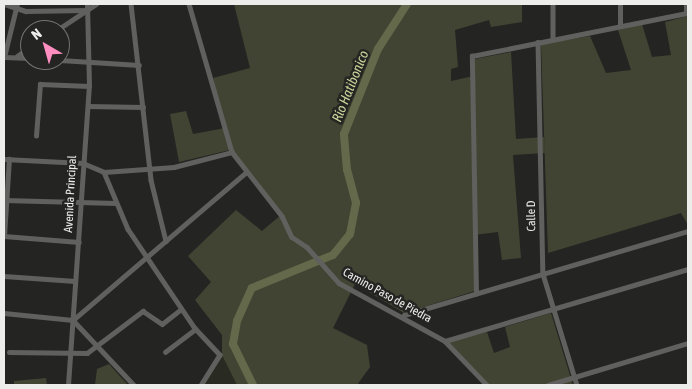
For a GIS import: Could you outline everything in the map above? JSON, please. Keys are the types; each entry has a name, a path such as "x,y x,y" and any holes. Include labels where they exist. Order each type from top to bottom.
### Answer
{"street":[{"path":"4,4 87,10"},
{"name":"Avenida Principal","path":"68,385 89,86 87,4"},
{"path":"70,21 96,4"},
{"path":"131,4 150,168 166,241"},
{"name":"Camino Paso de Piedra","path":"189,4 232,152 292,237 314,253 339,283 404,315 445,341 487,385"},
{"path":"553,4 553,39"},
{"path":"620,4 620,25"},
{"path":"476,294 472,56 687,13 686,4"},
{"path":"16,6 4,57 20,57"},
{"name":"Calle D","path":"538,42 543,274 577,385"},
{"path":"16,57 20,54"},
{"path":"70,61 139,65"},
{"path":"36,136 40,84 89,86"},
{"path":"88,106 143,106"},
{"path":"78,242 4,236 6,159 83,163 104,172 150,168 232,152"},
{"path":"104,172 116,203 148,257 195,329 220,355 201,385"},
{"path":"74,320 246,172"},
{"path":"5,200 81,204 116,203"},
{"path":"404,315 688,231"},
{"path":"445,341 688,269"},
{"path":"4,276 75,281"},
{"path":"9,352 70,356 98,347 143,311 162,324 181,309"},
{"path":"4,313 74,320 134,385"},
{"path":"165,352 195,329"},
{"path":"548,385 688,343"}],"shaded area":[{"path":"222,355 237,385 202,385"}],"green space":[{"path":"234,4 522,4 522,22 491,27 489,20 455,30 458,67 451,69 451,81 474,76 475,59 511,52 516,139 544,137 545,153 513,155 521,258 502,260 498,232 474,235 478,290 404,313 355,284 333,328 367,345 370,367 357,385 237,385 222,355 222,335 195,300 211,282 188,256 236,210 262,231 282,214 230,150 179,162 170,114 186,111 193,134 225,128 213,78 250,68"},
{"path":"688,16 688,225 681,213 548,253 541,44 590,36 606,73 631,70 618,30 642,24 652,57 671,55 665,22"},
{"path":"551,313 573,385 483,385 446,342 487,332 494,353 510,347 505,327"},
{"path":"109,364 128,385 95,385 97,369"},
{"path":"46,378 47,385 14,385 14,381"}],"waterway":[{"name":"Río Hatibonico","path":"253,385 233,344 237,321 252,288 333,255 350,234 356,203 347,170 344,134 378,49 407,4"}]}
